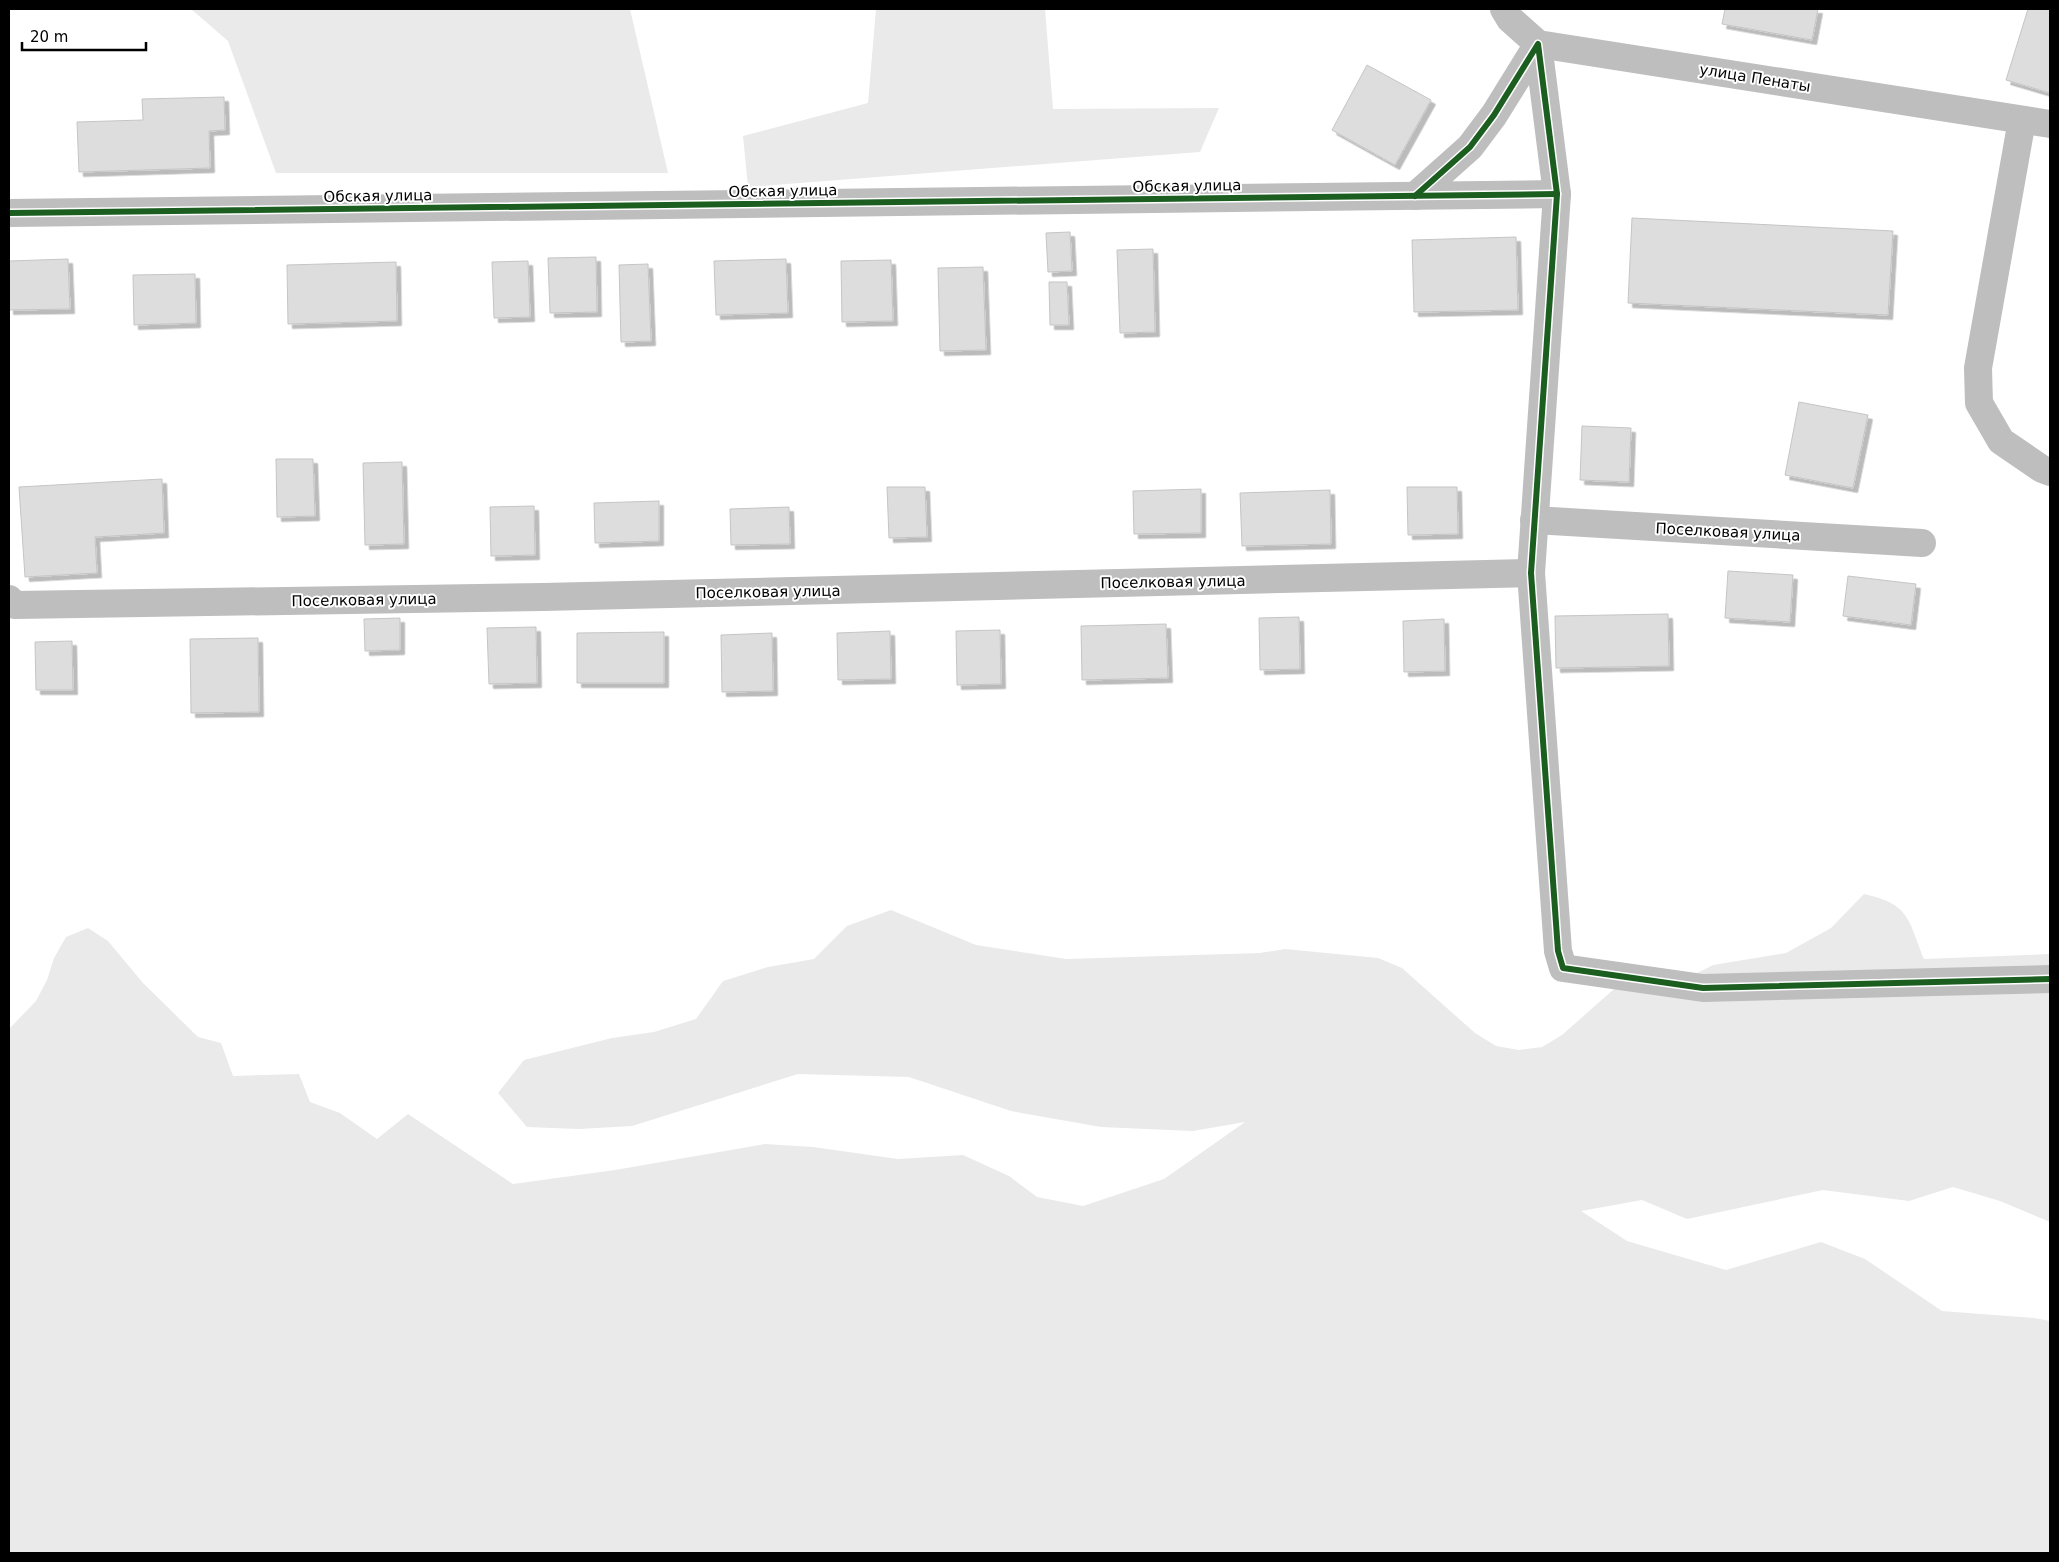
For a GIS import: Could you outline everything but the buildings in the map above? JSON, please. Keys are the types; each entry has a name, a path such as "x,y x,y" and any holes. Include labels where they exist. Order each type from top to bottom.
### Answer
{"street":[{"path":"1504,9 1510,19 1538,44 1557,194 1531,573 1558,951 1562,968 1703,988 2050,979"},
{"path":"1415,196 1470,147 1494,115 1538,44"},
{"name":"улица Пенаты","path":"1538,44 2050,124"},
{"path":"2022,120 1978,368 1979,402 2000,441 2042,469 2050,472"},
{"name":"Обская улица","path":"9,213 1557,194"},
{"name":"Поселковая улица","path":"1534,520 1922,543"},
{"name":"Поселковая улица","path":"9,599 15,606 543,597 1531,573"}],"shaded area":[{"path":"191,9 630,9 668,173 276,173 228,41"},
{"path":"876,9 1045,9 1053,109 1219,108 1200,152 748,187 743,136 868,103"},
{"path":"1864,894 1879,898 1899,908 1910,923 1924,959 2050,954 2050,1222 2000,1201 1953,1187 1909,1201 1823,1190 1687,1219 1642,1200 1581,1211 1627,1241 1726,1270 1821,1242 1865,1259 1942,1311 2034,1318 2050,1321 2050,1553 9,1553 9,1029 36,1001 47,980 54,958 66,937 88,928 108,941 143,983 198,1037 221,1043 233,1076 299,1074 310,1102 340,1113 377,1139 408,1114 513,1184 615,1170 765,1144 813,1147 898,1159 963,1155 1009,1176 1037,1197 1083,1206 1164,1179 1245,1122 1193,1131 1101,1127 1011,1111 909,1077 798,1074 632,1126 579,1129 527,1127 498,1093 524,1060 612,1038 654,1032 696,1019 723,981 768,967 814,959 847,926 891,910 976,945 1066,959 1260,953 1285,949 1378,958 1402,968 1475,1033 1496,1046 1519,1050 1542,1047 1562,1035 1622,982 1670,987 1713,965 1786,953 1831,928"}],"cycle path":[{"path":"1415,196 1470,147 1494,115 1538,44 1557,194 1531,573 1558,951 1563,968 1703,988 2050,979"},
{"path":"9,213 1557,194"}]}
